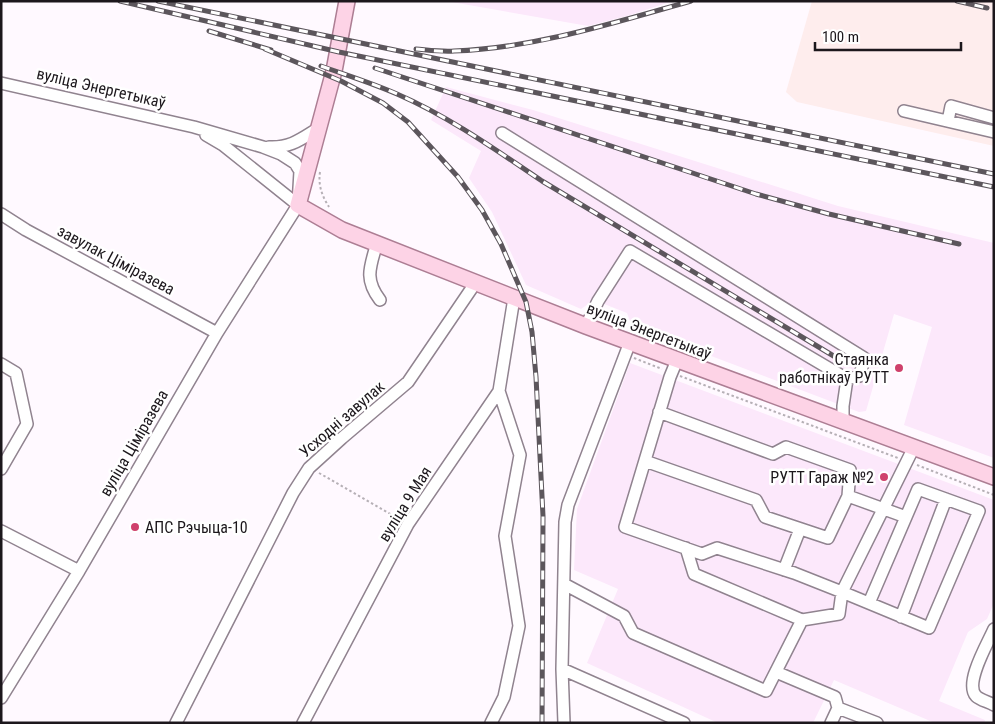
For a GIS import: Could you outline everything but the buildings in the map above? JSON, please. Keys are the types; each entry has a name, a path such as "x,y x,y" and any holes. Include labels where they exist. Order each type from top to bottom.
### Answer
{"main road":[{"path":"298,205 334,71 347,1"},
{"name":"вуліца Энергетыкаў","path":"298,205 342,230 586,326 628,349 844,422 994,477"}],"street":[{"name":"вуліца Энергетыкаў","path":"1,83 194,127 263,147"},
{"path":"948,121 951,106 994,118"},
{"path":"904,111 994,132"},
{"path":"194,127 223,145 298,205"},
{"path":"263,147 282,148 319,128"},
{"path":"502,133 864,358 860,376 847,379 630,251 598,301 586,326"},
{"path":"263,147 295,163 300,171 298,205"},
{"name":"вуліца Ціміразева","path":"1,698 79,570 217,333 298,205"},
{"name":"завулак Ціміразева","path":"1,214 217,333"},
{"path":"376,243 369,274 372,290 380,300"},
{"name":"Усходні завулак","path":"176,723 289,502 310,468 408,382 476,282"},
{"name":"вуліца 9 Мая","path":"303,723 408,524 500,391 514,298"},
{"path":"564,723 562,669 565,522 568,505 628,349"},
{"path":"1,364 16,373 27,424 1,469"},
{"path":"674,366 625,527 702,554 717,548 784,570 929,628 978,511 918,489 869,603"},
{"path":"844,422 843,406 847,379"},
{"path":"491,723 504,697 519,626 505,536 520,455 500,391"},
{"path":"645,461 756,500 764,517 828,538 848,496 850,470 786,447 773,454 659,412"},
{"path":"686,548 694,574 802,620 839,614 842,592 914,447"},
{"path":"848,496 906,517"},
{"path":"901,617 946,499"},
{"path":"784,570 800,529"},
{"path":"1,531 79,570"},
{"path":"564,584 624,616 633,633 766,691 802,620"},
{"path":"994,629 972,678 972,688 976,696 994,705"},
{"path":"562,669 684,723"},
{"path":"776,672 835,697 838,708 831,723"},
{"path":"838,708 877,723"}],"path":[{"path":"322,165 319,179 322,195 332,212"},
{"path":"628,349 994,495"},
{"path":"310,468 408,524"}],"shaded area":[{"path":"446,1 673,1 588,26"},
{"path":"812,1 994,1 994,146 797,102 786,92"},
{"path":"446,87 533,110 838,206 994,243 994,458 904,425 932,327 894,314 866,411 859,412 632,326 627,313 594,300 581,309 526,285 492,212 469,178 481,151 431,120"},
{"path":"630,363 994,500 994,603 987,619 968,632 939,701 985,720 984,723 935,723 834,680 813,723 718,723 587,663 618,589 574,570 577,509"}],"railway":[{"path":"120,1 339,52 994,187"},
{"path":"158,1 994,174"},
{"path":"416,49 435,51 484,49 544,40 691,1"},
{"path":"957,1 987,8"},
{"path":"209,31 271,50"},
{"path":"265,49 341,81 383,103 408,122 458,177 482,210 501,244 526,302 532,332 536,377 543,516 542,723"},
{"path":"321,66 388,90 435,113 471,134 542,181 837,358"},
{"path":"375,68 756,194 829,214 959,244"}],"place":[{"name":"Стаянка работнікаў РУТТ","path":"899,368"},
{"name":"РУТТ Гараж №2","path":"884,477"},
{"name":"АПС Рэчыца-10","path":"135,527"}]}
